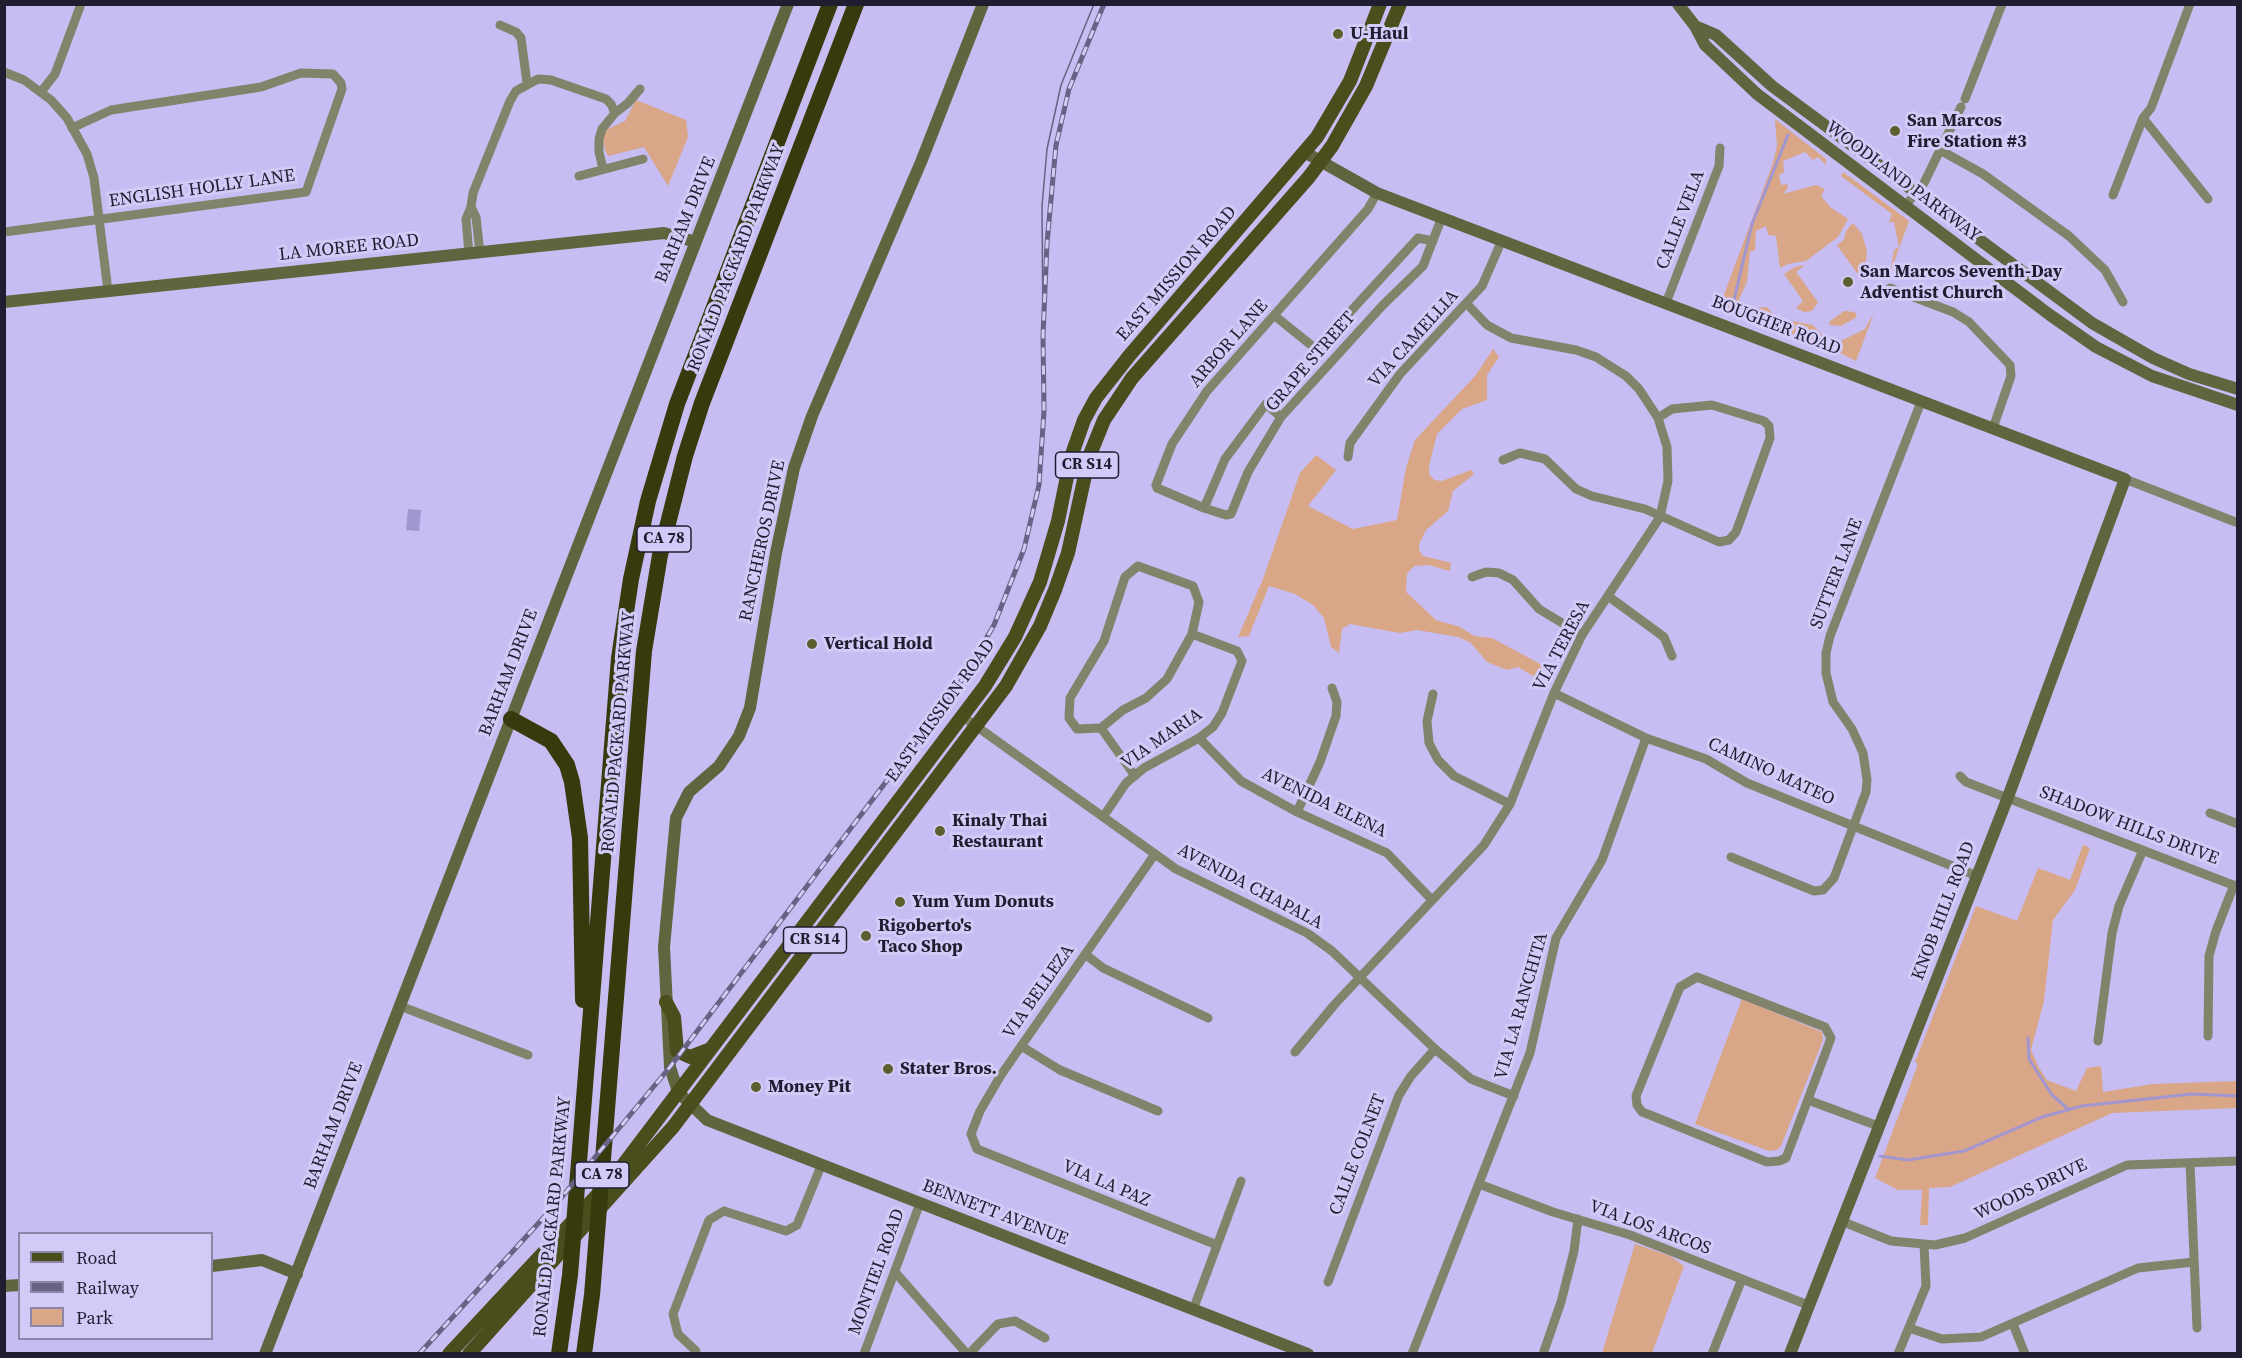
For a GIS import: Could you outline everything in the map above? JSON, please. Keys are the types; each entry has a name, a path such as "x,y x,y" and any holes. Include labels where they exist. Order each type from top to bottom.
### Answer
{"highway":[{"name":"RONALD PACKARD PARKWAY","path":"559,1353 570,1275 619,658 639,541 677,404 830,4"},
{"name":"RONALD PACKARD PARKWAY","path":"584,1353 596,1246 644,651 660,555 685,456 702,403 856,4"},
{"path":"511,719 551,741 567,765 575,794 582,867 585,1096"}],"main road":[{"name":"EAST MISSION ROAD","path":"449,1353 614,1177 962,716 1001,661 1028,611 1050,552 1077,437 1096,398 1129,356 1306,153 1350,81 1380,4"},
{"path":"1380,52 1383,28 1391,4"},
{"name":"EAST MISSION ROAD","path":"469,1353 551,1260 646,1159 977,727 1021,661 1055,590 1068,553 1089,457 1114,403 1320,161 1348,121 1400,4"},
{"path":"824,927 821,920 830,890"},
{"path":"666,1002 674,1017 677,1051 690,1057 710,1049"}],"street":[{"path":"41,92 55,74 81,4"},
{"name":"BARHAM DRIVE","path":"265,1353 511,719 581,532 788,4"},
{"name":"RANCHEROS DRIVE","path":"678,1092 670,1067 664,947 676,818 689,792 719,766 739,736 750,708 775,559 794,468 812,416 921,162 983,4"},
{"name":"WOODLAND PARKWAY","path":"1678,4 1695,26 1705,45 1757,94 2050,315 2096,347 2152,376 2238,405"},
{"path":"1906,205 1917,191 1940,150 1963,103 2002,4"},
{"path":"2113,195 2143,118 2151,108 2190,4"},
{"path":"500,25 516,32 521,38 527,83"},
{"name":"WOODLAND PARKWAY","path":"1695,26 1716,35 1772,86 2111,336 2189,374 2238,389"},
{"path":"4,72 24,80 51,100 72,128 92,170 101,220 108,291"},
{"name":"ENGLISH HOLLY LANE","path":"72,128 89,118 111,110 261,87 301,73 333,74 341,83 342,89 306,192 101,220"},
{"path":"474,254 476,217 471,207 473,193 516,91 538,79 551,80 606,99 615,113"},
{"path":"603,169 599,152 602,129 639,89"},
{"path":"2143,118 2208,199"},
{"name":"CALLE VELA","path":"1666,303 1719,166 1720,148"},
{"path":"1940,150 1983,174 2069,236 2105,270 2123,302"},
{"name":"BOUGHER ROAD","path":"1306,153 1377,193 1921,402 2179,497 2238,523"},
{"path":"579,176 643,159"},
{"name":"ARBOR LANE","path":"1204,508 1157,488 1156,485 1172,444 1207,391 1368,209 1377,193"},
{"name":"GRAPE STREET","path":"1204,508 1226,515 1231,514 1248,472 1281,417 1382,306 1424,266 1442,217"},
{"path":"4,232 101,220"},
{"name":"LA MOREE ROAD","path":"4,302 664,233 696,242"},
{"path":"1275,316 1316,349 1418,238 1433,241"},
{"name":"VIA CAMELLIA","path":"1348,457 1350,443 1400,374 1482,286 1502,240"},
{"path":"1890,288 1953,312 1970,322 2010,365 2011,376 1993,428"},
{"name":"VIA TERESA","path":"1295,1052 1360,977 1484,845 1510,804 1554,693 1582,635 1660,517 1668,481 1667,447 1658,418 1639,389 1626,376 1596,357 1576,350 1510,338 1487,325 1467,304"},
{"name":"SUTTER LANE","path":"1731,857 1814,891 1823,890 1834,878 1866,792 1863,753 1852,729 1833,702 1826,673 1830,636 1921,402"},
{"path":"1204,508 1225,459 1266,404 1281,417"},
{"path":"1503,460 1520,453 1538,456 1545,459 1576,489 1592,496 1645,509 1719,542 1734,536 1770,438 1769,426 1764,421 1712,405 1672,409 1658,418"},
{"name":"KNOB HILL ROAD","path":"1790,1353 2008,797 2125,479"},
{"path":"1138,566 1191,585 1199,602 1192,634 1167,679 1146,698 1123,710 1101,728 1077,729 1069,718 1068,706 1104,641 1125,577 1138,566"},
{"path":"1472,577 1486,572 1498,573 1513,580 1539,609 1582,635"},
{"path":"1608,596 1664,637 1672,656"},
{"name":"VIA MARIA","path":"1103,817 1126,783 1199,738 1213,727 1222,713 1242,661 1237,651 1192,634"},
{"path":"1297,812 1320,762 1336,716 1337,702 1332,688"},
{"name":"CAMINO MATEO","path":"1554,693 1646,738 1706,759 1747,783 1977,876"},
{"path":"1433,694 1427,721 1429,743 1438,760 1454,776 1510,804"},
{"name":"AVENIDA CHAPALA","path":"962,716 1155,854 1206,886 1307,933 1360,977 1435,1049 1471,1079 1514,1096"},
{"path":"1101,728 1135,776"},
{"name":"AVENIDA ELENA","path":"1199,738 1241,781 1297,812 1387,853 1432,900"},
{"name":"VIA LA RANCHITA","path":"1412,1353 1530,1053 1541,1013 1547,970 1556,938 1602,860 1646,738"},
{"name":"SHADOW HILLS DRIVE","path":"1960,776 1966,782 2236,886"},
{"path":"2210,813 2238,824"},
{"path":"2098,1041 2112,933 2119,906 2143,850"},
{"name":"VIA BELLEZA","path":"983,1152 977,1149 971,1134 980,1111 1021,1046 1155,854"},
{"path":"2208,1036 2209,956 2216,931 2236,886"},
{"path":"1085,954 1103,968 1208,1018"},
{"path":"1698,977 1825,1027 1831,1040 1808,1100 1786,1158 1767,1162 1642,1112 1637,1105 1636,1096 1680,987 1698,977"},
{"path":"400,1006 528,1055"},
{"path":"1021,1046 1060,1070 1158,1111"},
{"name":"CALLE COLNET","path":"1328,1282 1399,1095 1411,1076 1435,1049"},
{"name":"BENNETT AVENUE","path":"678,1092 707,1120 1308,1353"},
{"path":"1808,1100 1878,1126"},
{"name":"VIA LA PAZ","path":"983,1152 1217,1245"},
{"name":"WOODS DRIVE","path":"1841,1221 1891,1241 1924,1245 1965,1238 2127,1165 2238,1161"},
{"path":"2190,1162 2197,1329"},
{"path":"696,1351 678,1334 673,1314 708,1220 724,1211 786,1231 797,1225 821,1166"},
{"path":"1193,1310 1241,1181"},
{"name":"VIA LOS ARCOS","path":"1479,1184 1630,1235 1808,1305"},
{"name":"MONTIEL ROAD","path":"864,1353 920,1203"},
{"path":"1543,1353 1564,1292 1574,1251 1578,1219"},
{"path":"1898,1353 1926,1286 1924,1245"},
{"path":"213,1266 262,1260 297,1274"},
{"path":"1910,1328 1942,1339 1958,1340 1981,1337 2138,1268 2194,1262"},
{"path":"895,1272 968,1353 998,1324 1015,1321 1045,1338"},
{"path":"1712,1353 1742,1279"},
{"path":"2013,1324 2025,1353"}],"green space":[{"path":"636,100 686,120 688,137 668,186 644,147 608,156 605,150 603,138 606,130 625,121"},
{"path":"1775,119 1826,159 1826,165 1818,157 1813,160 1805,152 1783,161 1784,172 1779,175 1781,185 1787,184 1788,188 1783,194 1816,185 1825,189 1821,196 1830,207 1848,219 1838,237 1806,261 1780,268 1776,236 1768,235 1766,226 1756,231 1755,251 1750,251 1747,282 1739,299 1747,309 1767,307 1779,321 1786,320 1813,325 1826,339 1826,349 1719,308 1773,163 1777,146"},
{"path":"1843,172 1909,221 1890,273 1894,250 1899,247 1894,222 1889,222 1892,214 1841,176"},
{"path":"1853,223 1862,234 1867,251 1865,269 1859,276 1837,245 1844,240 1846,231"},
{"path":"1805,265 1796,272 1818,302 1812,311 1804,312 1796,308 1803,301 1784,274 1795,267"},
{"path":"1844,311 1855,312 1857,317 1841,326 1830,325 1829,322"},
{"path":"1874,313 1856,361 1838,352 1841,341 1865,329"},
{"path":"1493,349 1499,357 1487,375 1487,400 1462,409 1437,434 1429,466 1429,474 1434,480 1442,481 1471,470 1474,474 1453,491 1448,511 1426,530 1419,544 1419,550 1423,556 1451,563 1450,571 1428,565 1414,566 1407,574 1406,592 1436,620 1460,627 1474,636 1492,638 1544,666 1538,679 1518,667 1507,670 1487,662 1471,643 1458,637 1417,630 1400,633 1350,624 1342,629 1339,653 1331,647 1324,618 1313,605 1295,594 1269,586 1249,636 1238,637 1263,579 1300,473 1316,455 1336,470 1308,506 1353,529 1397,520 1406,468 1415,440 1476,375"},
{"path":"2083,845 2090,848 2075,890 2053,920 2044,1001 2031,1050 2039,1068 2047,1080 2076,1091 2087,1068 2101,1066 2103,1092 2153,1084 2237,1081 2237,1108 2112,1113 1950,1187 1929,1188 1928,1225 1920,1225 1922,1190 1898,1190 1875,1178 1918,1064 1915,1062 1976,906 2017,921 2038,868 2070,880"},
{"path":"1742,999 1822,1032 1823,1040 1781,1146 1777,1150 1769,1151 1695,1124"},
{"path":"1635,1244 1670,1256 1684,1266 1652,1353 1602,1353"}],"shaded area":[{"path":"408,509 421,510 419,531 406,530"}],"waterway":[{"path":"1734,300 1752,224 1788,135"},
{"path":"2028,1038 2029,1059 2052,1095 2067,1108"},
{"path":"1880,1156 1908,1160 1964,1151 2042,1117 2082,1106 2192,1094 2238,1096"}],"tram line":[{"path":"1043,335 1042,206 1047,149 1061,85 1094,4"}],"railway":[{"path":"419,1354 556,1204 670,1067 962,680 994,625 1024,549 1039,485 1044,411 1043,335 1047,243 1056,145 1069,89 1104,4"}],"place":[{"name":"U-Haul","path":"1338,34"},
{"name":"San Marcos Fire Station #3","path":"1895,131"},
{"name":"San Marcos Seventh-Day Adventist Church","path":"1848,282"},
{"name":"Vertical Hold","path":"812,644"},
{"name":"Kinaly Thai Restaurant","path":"940,831"},
{"name":"Yum Yum Donuts","path":"900,902"},
{"name":"Rigoberto's Taco Shop","path":"866,936"},
{"name":"Stater Bros.","path":"888,1069"},
{"name":"Money Pit","path":"756,1087"}]}
